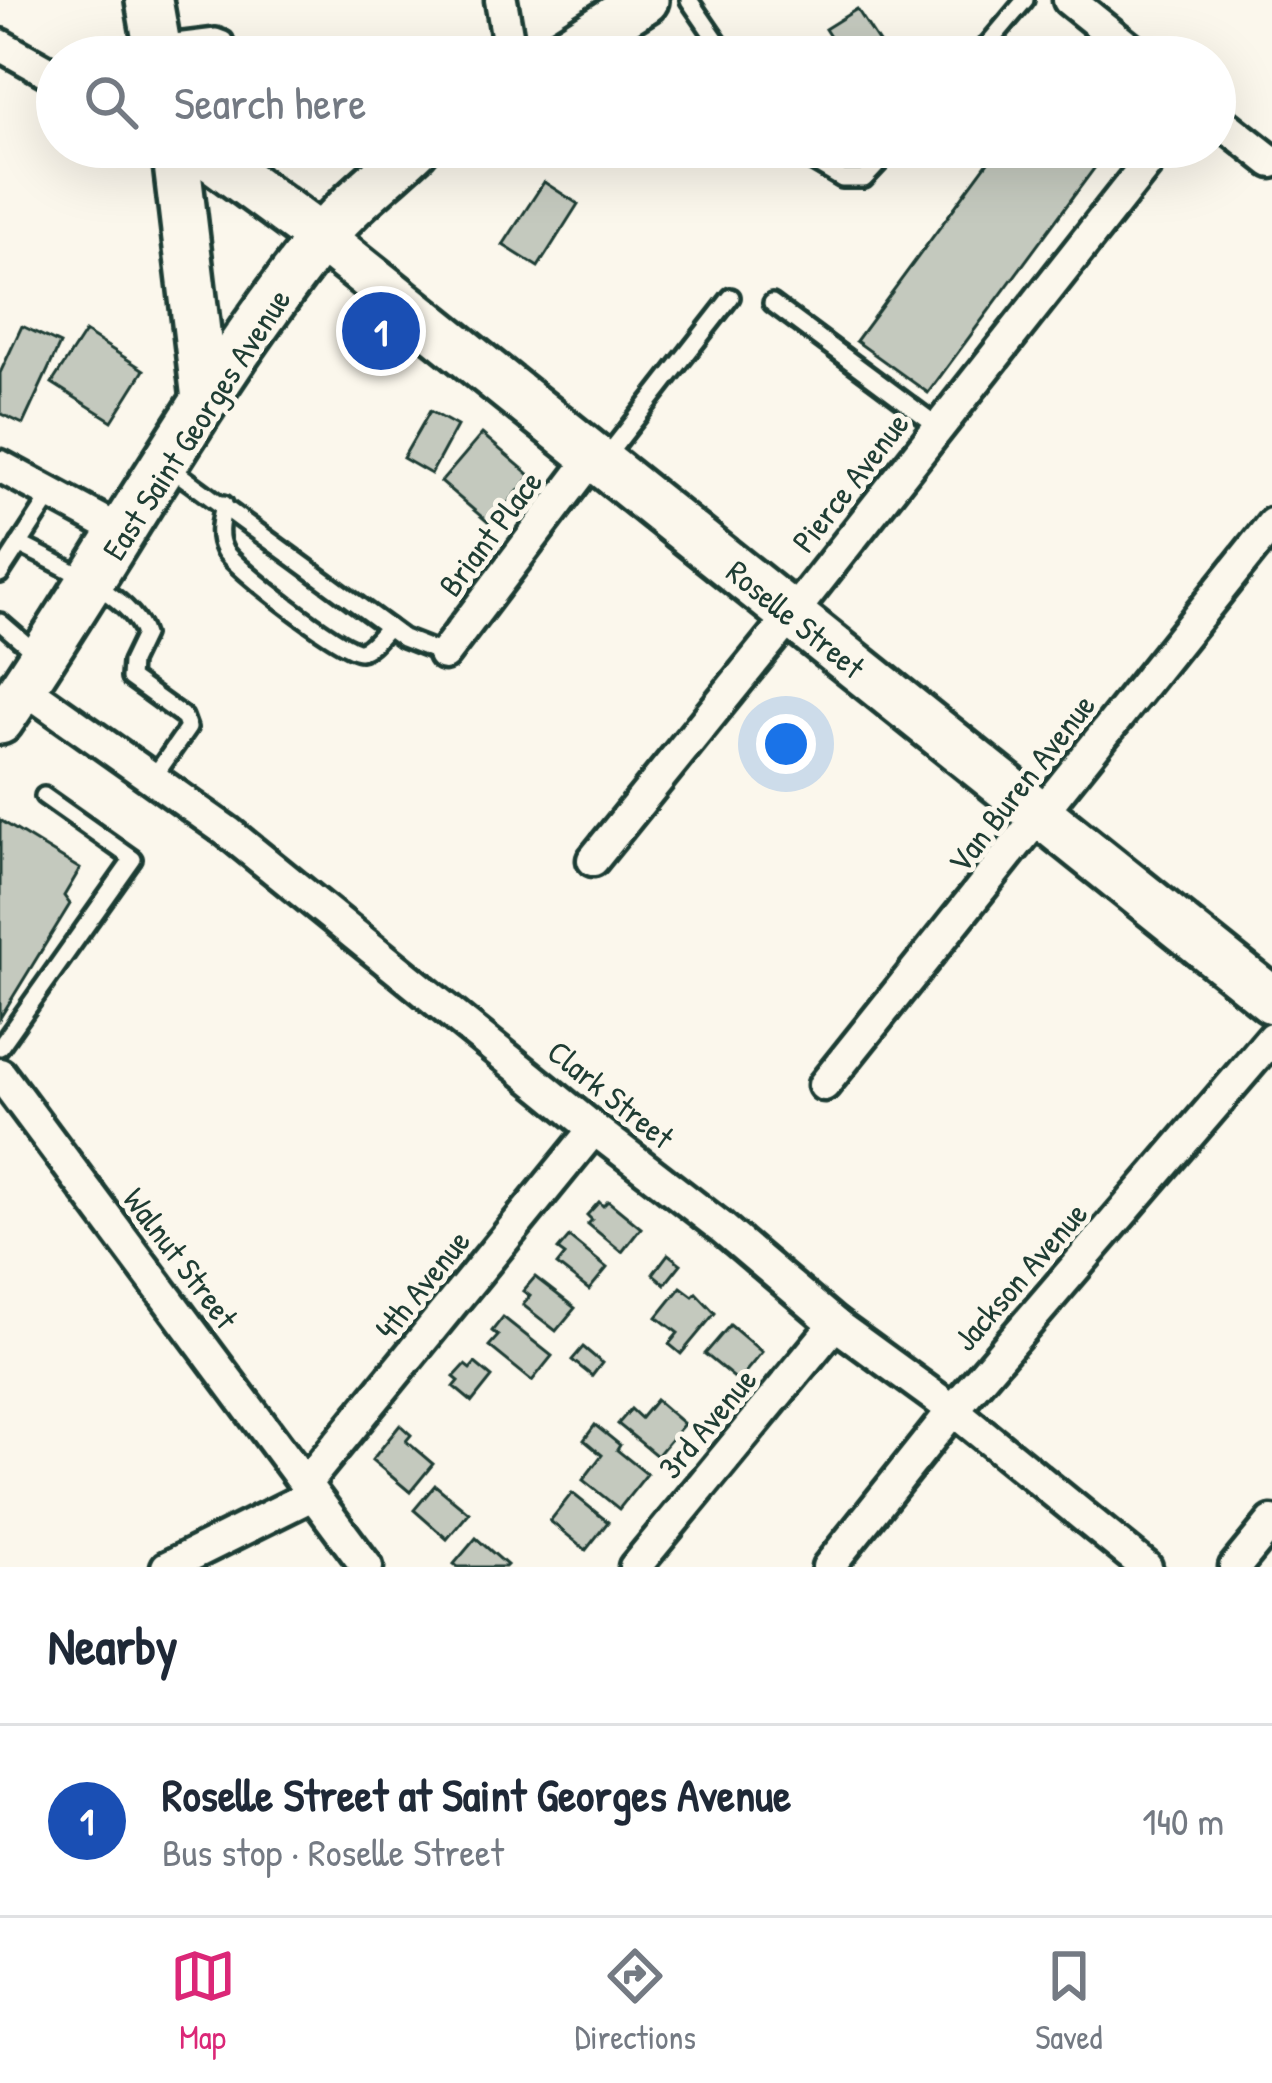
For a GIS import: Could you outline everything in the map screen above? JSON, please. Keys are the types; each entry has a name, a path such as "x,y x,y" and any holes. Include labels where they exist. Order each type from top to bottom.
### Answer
{"street":[{"path":"501,0 507,36"},
{"path":"588,36 645,0"},
{"path":"1069,0 1114,36"},
{"path":"0,45 36,65"},
{"path":"1236,134 1272,162"},
{"path":"178,168 205,399"},
{"name":"Roselle Street","path":"225,168 320,238 1272,1000"},
{"name":"East Saint Georges Avenue","path":"22,689 205,399 320,238 394,168"},
{"name":"Pierce Avenue","path":"592,860 1143,168"},
{"name":"Briant Place","path":"444,654 597,460"},
{"path":"0,466 124,532"},
{"name":"Van Buren Avenue","path":"824,1084 1272,524"},
{"name":"Clark Street","path":"22,689 228,832 836,1324 953,1410 1146,1567"},
{"name":"Jackson Avenue","path":"828,1567 953,1410 1272,1037"},
{"name":"Walnut Street","path":"0,1075 367,1567"},
{"name":"4th Avenue","path":"167,1567 309,1490 594,1129"},
{"name":"3rd Avenue","path":"635,1567 836,1324"},
{"path":"1235,1567 1272,1522"}],"lane":[{"path":"689,0 714,36"},
{"path":"995,36 1025,0"},
{"path":"154,34 195,36"},
{"path":"823,168 842,179 864,179 874,168"},
{"path":"597,460 731,297"},
{"path":"772,303 939,427"},
{"path":"166,464 403,638 444,654"},
{"path":"0,574 52,494"},
{"path":"224,504 219,530 225,552 331,636 356,651 365,650 388,627"},
{"path":"20,544 91,583 140,620 144,635 131,662 130,677 184,717 188,728 153,778"},
{"path":"0,622 22,689"},
{"path":"0,1047 134,859 44,796"}],"building":[{"path":"857,9 875,36 830,36 825,29"},
{"path":"984,168 1094,168 928,393 856,341"},
{"path":"544,182 578,204 538,267 503,245"},
{"path":"22,326 60,344 23,424 0,413 0,373"},
{"path":"85,332 144,370 112,421 52,383"},
{"path":"430,411 457,426 431,474 403,458"},
{"path":"482,434 531,476 490,524 441,482"},
{"path":"0,820 80,869 64,896 70,904 0,1018"},
{"path":"608,1201 641,1228 622,1252 588,1224 592,1220 587,1215 599,1202 603,1206"},
{"path":"569,1237 607,1268 589,1290 557,1265 565,1255 558,1250"},
{"path":"668,1254 681,1264 665,1284 653,1274"},
{"path":"535,1277 575,1308 556,1331 523,1305 530,1296 523,1291"},
{"path":"681,1287 693,1296 696,1293 715,1313 681,1354 669,1344 678,1333 657,1317"},
{"path":"503,1317 552,1356 532,1381 489,1346 498,1336 492,1331"},
{"path":"730,1325 762,1352 738,1381 705,1354"},
{"path":"583,1347 602,1363 592,1376 572,1360"},
{"path":"475,1363 492,1377 472,1402 454,1387 459,1381 454,1377 465,1365 470,1369"},
{"path":"656,1400 684,1424 657,1456 618,1424 631,1409 641,1418"},
{"path":"400,1425 411,1435 406,1441 433,1464 410,1492 372,1460"},
{"path":"595,1425 647,1474 619,1509 583,1480 602,1455 584,1440"},
{"path":"435,1485 469,1513 447,1539 414,1510"},
{"path":"572,1493 608,1522 586,1550 550,1521"},
{"path":"476,1538 507,1565 454,1564"}],"place":[{"name":"Roselle Street at Saint Georges Avenue","path":"381,331"}]}
